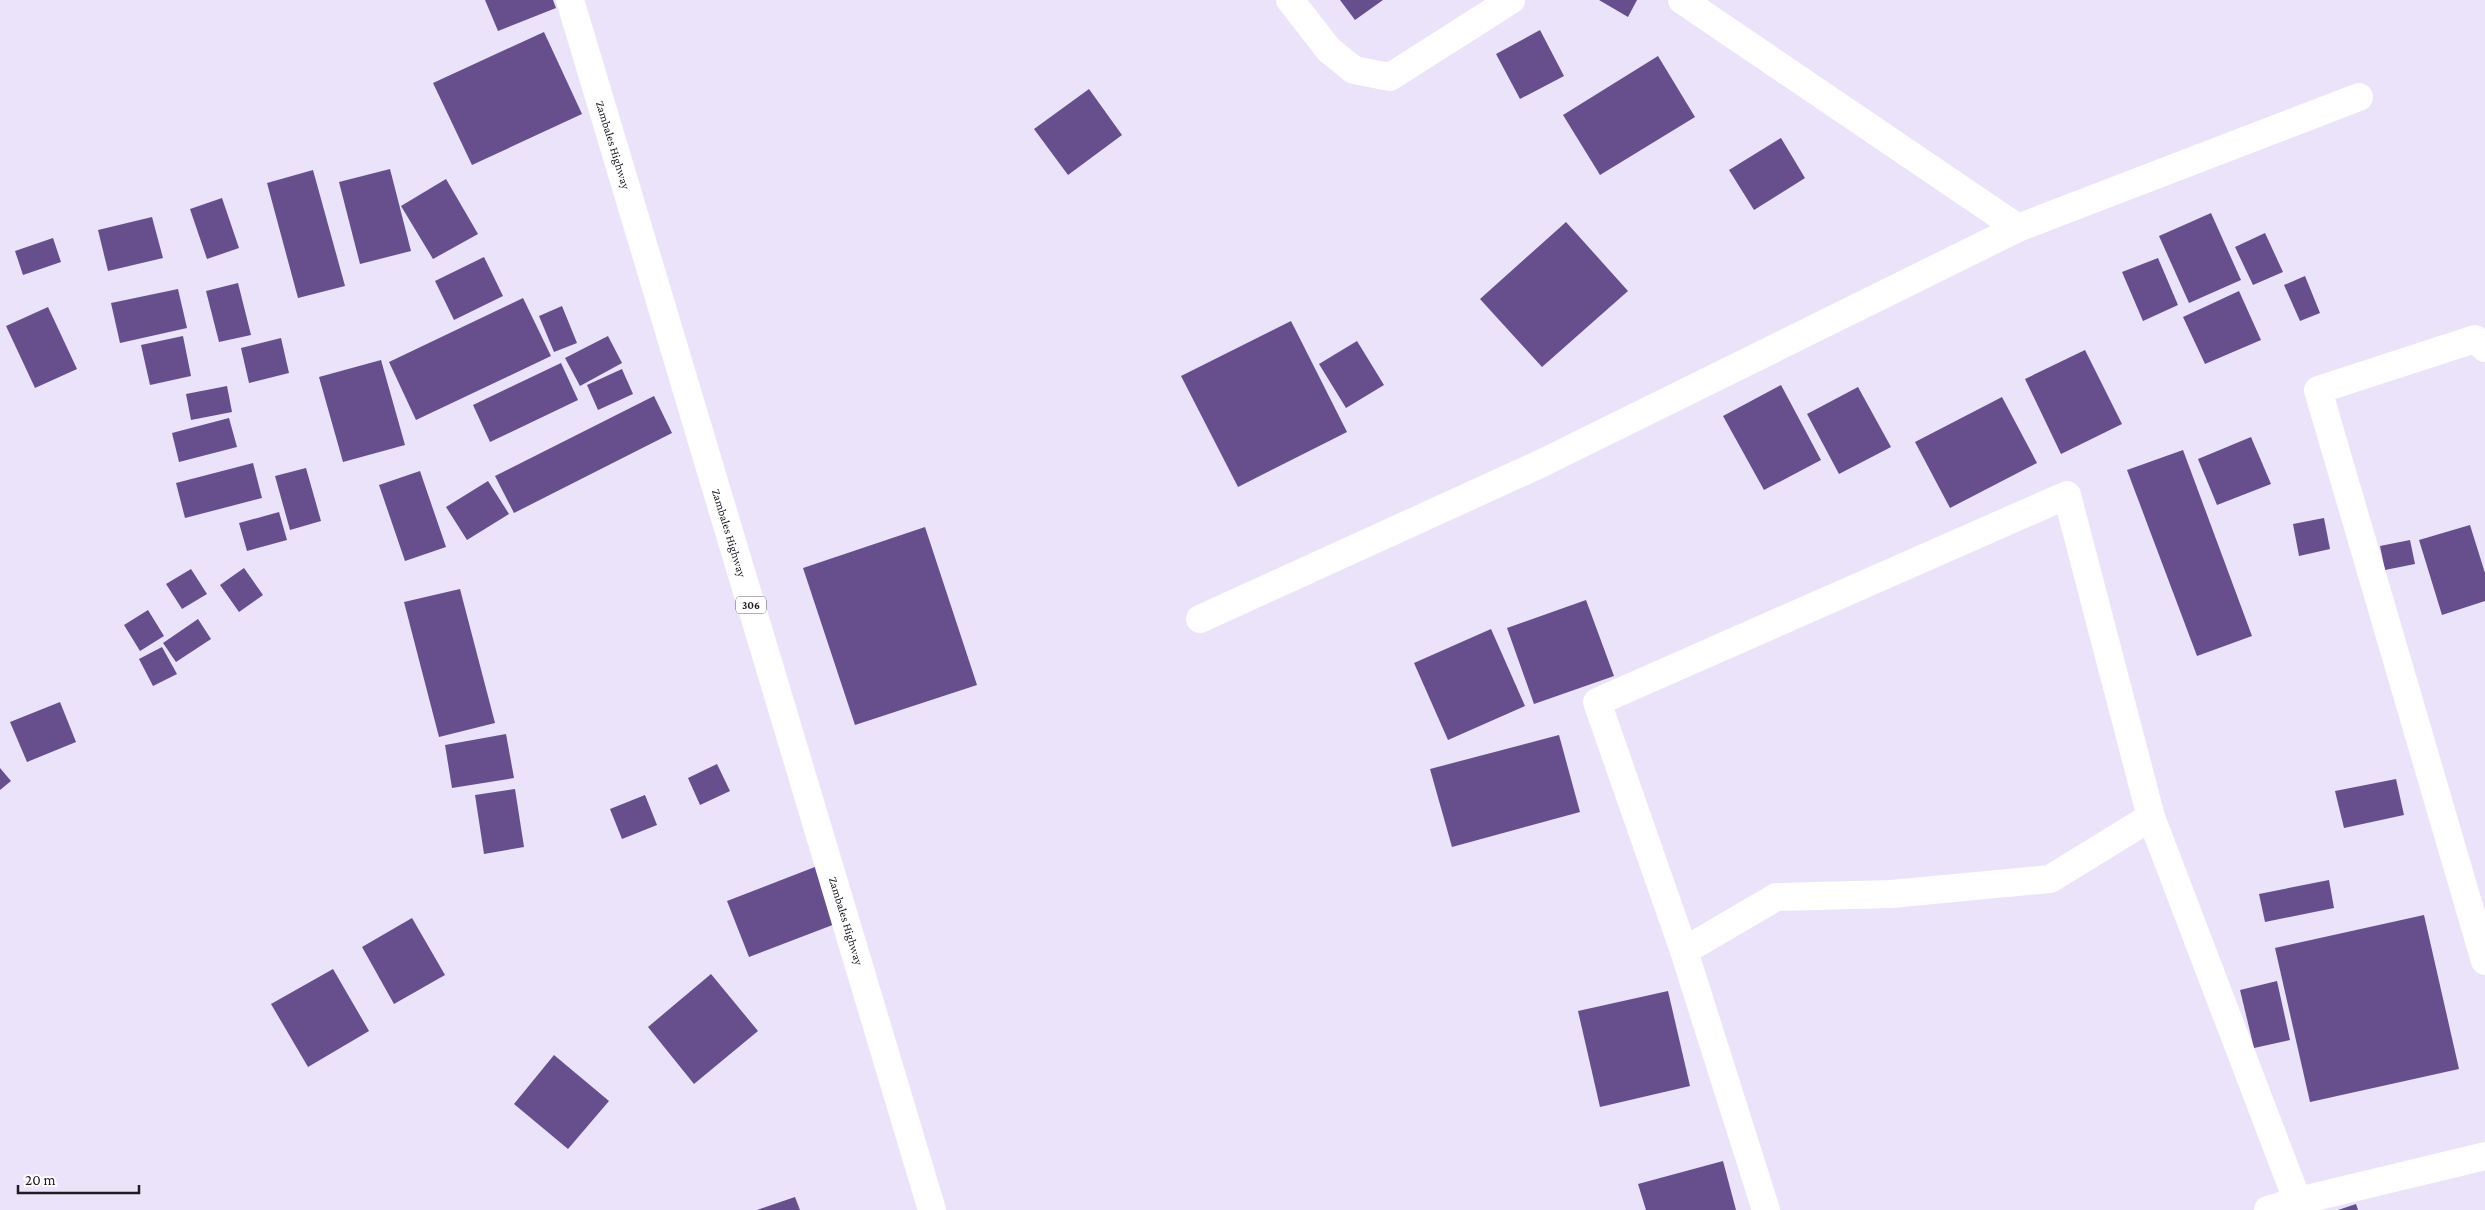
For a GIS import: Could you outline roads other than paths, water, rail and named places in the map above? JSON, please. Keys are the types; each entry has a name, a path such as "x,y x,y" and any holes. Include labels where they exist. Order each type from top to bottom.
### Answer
{"street":[{"name":"Zambales Highway","path":"570,0 932,1210"},
{"path":"1290,0 1328,50 1354,70 1390,77 1511,0"},
{"path":"1682,0 2018,228"},
{"path":"1200,619 1538,465 2018,228 2359,97"},
{"path":"2485,348 2476,339 2318,390 2485,961"},
{"path":"1766,1210 1684,951 1597,702 2067,495 2151,817 2299,1205"},
{"path":"1684,951 1776,897 1891,894 2050,879 2151,817"},
{"path":"2268,1210 2299,1205 2485,1156"}]}
